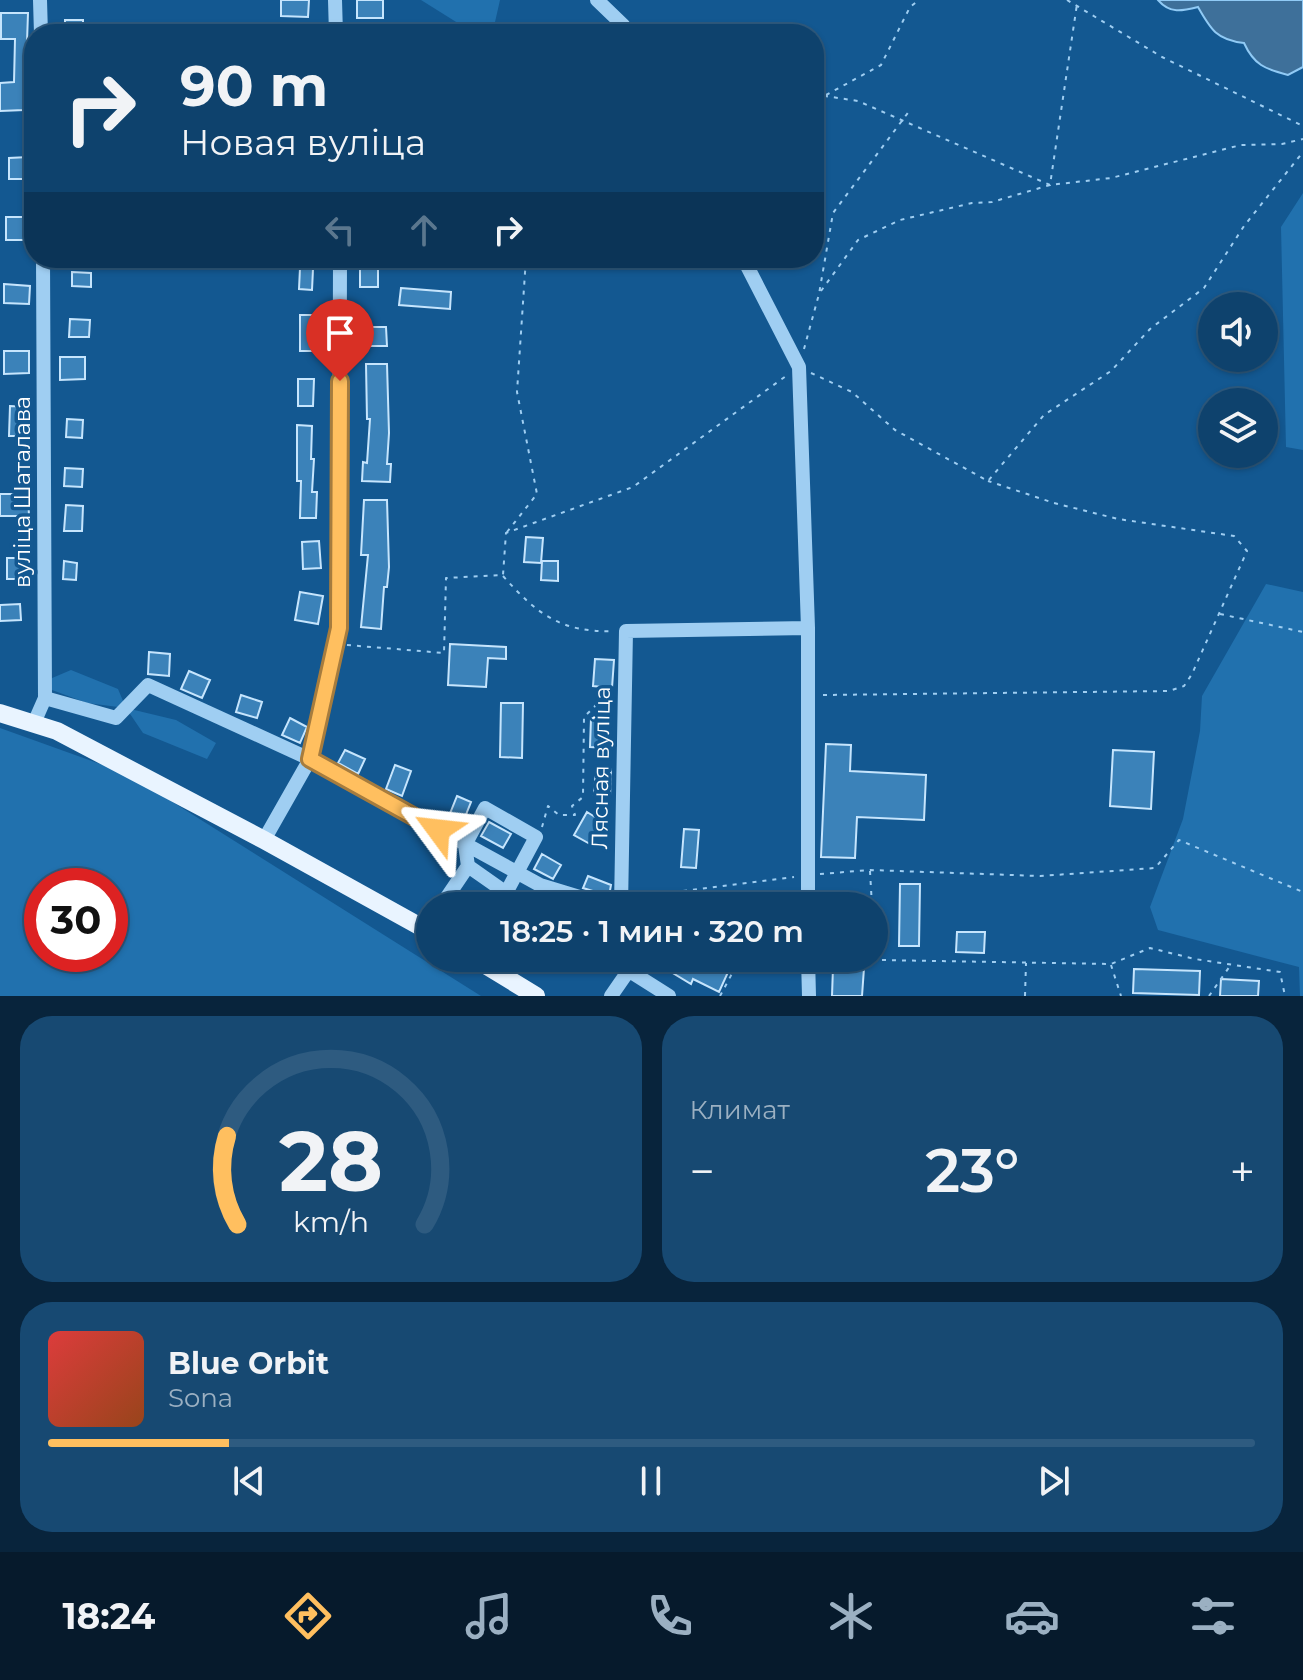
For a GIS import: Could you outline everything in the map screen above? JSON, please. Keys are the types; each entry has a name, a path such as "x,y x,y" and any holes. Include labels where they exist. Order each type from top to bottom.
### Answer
{"main road":[{"path":"0,713 57,731 416,922"},
{"path":"497,972 536,996"}],"street":[{"path":"40,0 41,24"},
{"path":"335,0 336,24"},
{"path":"597,0 622,24"},
{"name":"вуліца Шаталава","path":"34,723 45,698 43,268"},
{"path":"264,840 310,759 339,628 340,268"},
{"path":"748,268 799,367 808,628 808,892"},
{"path":"626,631 808,628"},
{"name":"Лясная вуліца","path":"621,892 626,631"},
{"path":"45,698 116,718 148,685 310,759 517,873 563,892"},
{"path":"450,892 468,866 465,845 485,808 536,837 507,892"},
{"path":"468,866 505,892"},
{"path":"507,978 508,972"},
{"path":"611,996 628,972"},
{"path":"632,972 669,996"},
{"path":"808,972 809,996"}],"path":[{"path":"825,96 881,65 910,7 919,0"},
{"path":"1067,0 1162,57 1303,126"},
{"path":"1050,185 1077,4"},
{"path":"825,96 858,101 1050,185"},
{"path":"824,265 833,213 910,110"},
{"path":"819,294 858,240 900,220 972,203 992,202 1050,185 1111,178 1241,145 1282,144 1303,139"},
{"path":"988,481 1044,415 1111,371 1150,329 1204,288 1244,226 1303,152"},
{"path":"525,268 517,392 537,494 506,533 503,575 526,601 562,625 586,632 626,631"},
{"path":"506,533 633,487 799,367 823,268"},
{"path":"799,367 852,392 895,430 988,481 1054,503 1118,519 1234,536 1247,551 1192,674 1184,686 1169,691 808,695"},
{"path":"334,644 444,653 446,578 503,575"},
{"path":"1219,613 1303,632"},
{"path":"536,837 548,806 559,815 575,815 572,806 583,797 584,717 596,705 607,704"},
{"path":"675,892 870,870 1040,876 1155,868 1179,840 1303,892"},
{"path":"870,870 871,892"},
{"path":"888,963 1111,964 1150,948 1280,972 1285,996"},
{"path":"1025,996 1026,963"},
{"path":"1111,964 1121,996"},
{"path":"1209,996 1231,965"},
{"path":"720,996 733,972"}],"shaded area":[{"path":"421,0 500,0 495,22 459,24"},
{"path":"1158,0 1303,0 1303,67 1288,75 1267,68 1256,61 1244,43 1227,39 1216,32 1198,7 1172,9"},
{"path":"1303,193 1303,450 1286,447 1281,227"},
{"path":"1266,584 1303,592 1303,996 1300,996 1299,967 1158,930 1150,907 1183,819 1200,731 1202,696"},
{"path":"71,670 118,689 126,708 87,703 44,687 45,681"},
{"path":"126,708 176,720 216,743 207,759 143,733"},
{"path":"0,728 128,774 416,955 416,972 443,972 481,996 0,996"}],"building":[{"path":"281,0 309,0 308,17 281,16"},
{"path":"357,0 383,0 383,18 357,18"},
{"path":"1,13 28,13 28,24 24,24 24,110 0,111 0,83 14,82 15,39 1,39"},
{"path":"65,20 83,20 83,24 65,24"},
{"path":"24,157 24,179 9,179 9,158"},
{"path":"6,217 24,217 24,240 6,240"},
{"path":"300,268 313,269 312,290 299,289"},
{"path":"360,268 378,268 378,287 360,287"},
{"path":"72,272 91,273 91,287 72,286"},
{"path":"4,284 30,286 29,304 4,303"},
{"path":"401,288 451,292 450,309 399,305"},
{"path":"300,315 315,315 316,351 300,351"},
{"path":"70,319 90,320 89,337 69,337"},
{"path":"369,327 386,327 387,346 369,346"},
{"path":"4,351 29,351 29,373 4,374"},
{"path":"60,357 85,357 85,379 60,380"},
{"path":"366,364 387,364 387,464 391,464 390,482 362,481 363,462 367,463 370,419 367,419"},
{"path":"298,379 314,379 313,406 298,406"},
{"path":"10,406 26,407 25,436 9,436"},
{"path":"67,419 83,420 82,438 66,437"},
{"path":"297,425 312,426 312,492 317,492 316,518 300,518"},
{"path":"65,468 83,469 82,487 64,486"},
{"path":"0,494 28,494 29,516 0,516"},
{"path":"364,500 387,500 389,567 381,629 361,627 368,555 361,555"},
{"path":"66,505 83,506 82,531 64,531"},
{"path":"526,537 543,538 541,563 524,562"},
{"path":"319,541 321,568 303,569 302,542"},
{"path":"7,558 23,558 22,579 7,579"},
{"path":"64,561 77,563 76,580 63,579"},
{"path":"542,561 558,561 558,581 541,580"},
{"path":"300,592 323,596 318,624 295,620"},
{"path":"20,604 21,620 0,621 0,605"},
{"path":"450,644 506,647 506,659 488,658 486,687 448,685"},
{"path":"149,652 170,654 169,676 148,674"},
{"path":"595,659 614,660 612,688 593,686"},
{"path":"189,671 210,680 202,698 181,689"},
{"path":"241,695 262,702 257,718 236,712"},
{"path":"501,703 523,703 522,758 500,757"},
{"path":"290,718 307,727 300,743 282,735"},
{"path":"591,718 608,719 607,748 590,747"},
{"path":"826,744 851,745 850,771 926,775 924,820 857,817 855,858 821,857"},
{"path":"345,750 365,759 358,774 338,763"},
{"path":"1113,750 1154,752 1151,809 1110,806"},
{"path":"395,765 411,771 402,796 386,789"},
{"path":"596,768 611,769 610,796 594,795"},
{"path":"457,796 471,802 461,827 447,821"},
{"path":"587,812 603,822 590,844 574,835"},
{"path":"489,822 511,834 503,848 481,836"},
{"path":"684,829 699,830 696,868 681,867"},
{"path":"542,854 561,865 553,879 534,869"},
{"path":"588,876 611,885 610,892 583,888"},
{"path":"900,884 920,884 919,946 899,946"},
{"path":"957,932 985,932 984,953 956,952"},
{"path":"1134,969 1200,971 1199,995 1133,993"},
{"path":"671,972 728,972 719,992 693,979 691,984"},
{"path":"833,972 864,972 862,996 832,996"},
{"path":"1221,979 1259,981 1258,996 1220,996"}],"route":[{"path":"340,381 339,628 310,759 438,830"}]}
